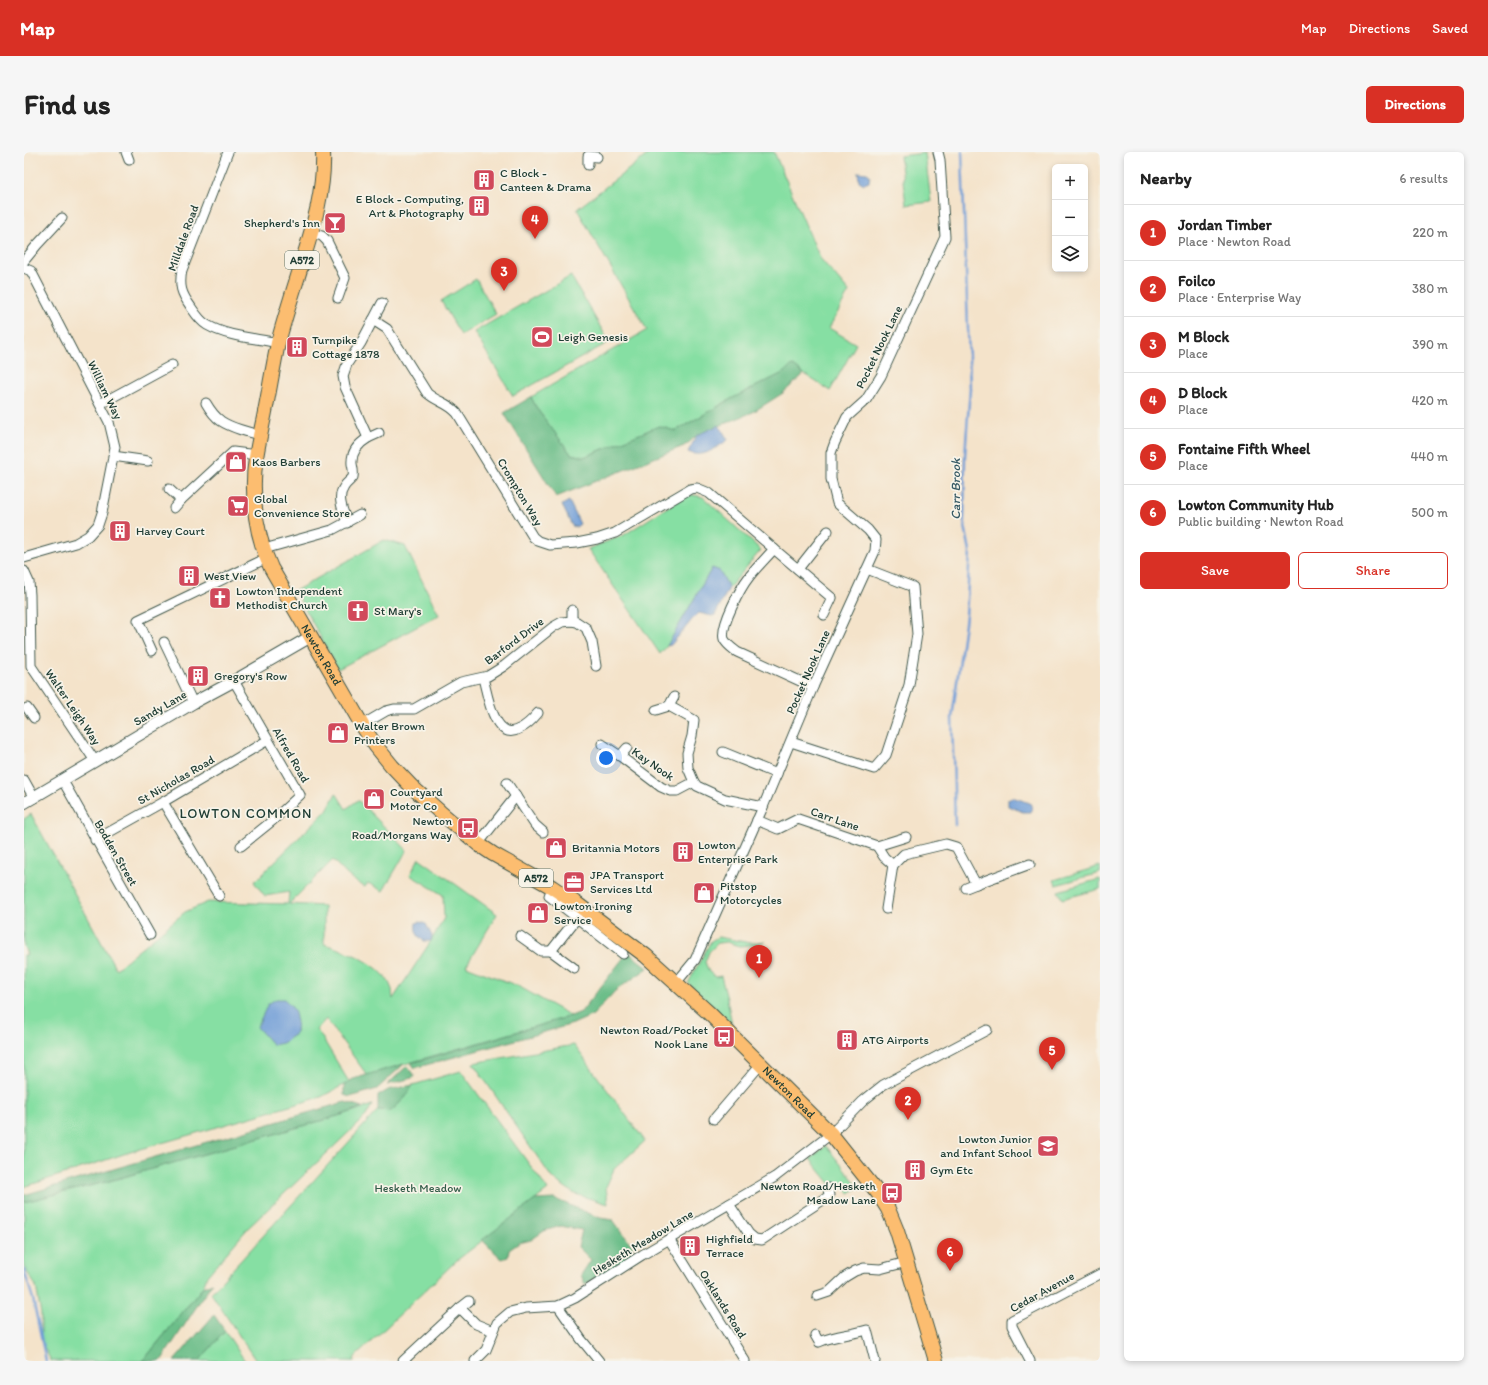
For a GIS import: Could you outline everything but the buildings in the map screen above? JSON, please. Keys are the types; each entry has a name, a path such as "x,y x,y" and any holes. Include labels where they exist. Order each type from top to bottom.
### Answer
{"main road":[{"name":"Newton Road","path":"323,152 321,193 311,233 278,343 257,455 254,501 265,554 310,636 362,725 392,766 412,787 478,844 552,887 617,933 646,956 676,983 831,1134 878,1192 898,1231 936,1361"}],"street":[{"name":"Milldale Road","path":"228,152 182,270 180,284 184,296 196,316 206,325 224,332 278,343"},
{"name":"Pocket Nook Lane","path":"676,983 695,960 763,808 813,687 875,552 876,540 868,530 837,503 831,479 831,453 847,417 866,400 881,376 945,237 940,160 938,152"},
{"path":"588,165 590,155"},
{"path":"24,261 62,218"},
{"path":"311,233 322,236 327,241 345,278 338,298"},
{"name":"William Way","path":"24,268 31,271 100,404 109,422 115,447 102,514 98,525 88,536 76,543 24,558"},
{"path":"368,438 345,388 343,376 346,364 361,343 382,304"},
{"name":"Crompton Way","path":"373,320 387,329 427,393 432,397 446,403 457,413 533,537 538,541 550,545 577,544 615,533 690,489 697,488 709,493 832,598 824,615"},
{"path":"100,404 172,365"},
{"path":"206,403 212,413 221,421 248,432 261,435"},
{"path":"347,522 341,504 341,492 343,487 353,477 353,456 361,442 379,433"},
{"path":"174,508 233,452 257,455"},
{"path":"113,456 148,460"},
{"path":"169,489 181,500"},
{"path":"152,651 138,620 265,554 332,530 360,515"},
{"path":"798,569 828,531"},
{"path":"774,549 748,578 724,625 723,634 728,645 737,652 813,687"},
{"path":"791,742 874,769 886,755 908,685 917,634 913,587 868,569"},
{"name":"Walter Leigh Way","path":"24,571 28,582 27,596 31,666 95,761"},
{"path":"572,610 572,621 577,622 586,628 592,642 596,666"},
{"name":"Barford Drive","path":"362,725 386,711 394,709 414,709 461,682 483,678 504,666 558,624 566,621 572,621"},
{"name":"Sandy Lane","path":"29,800 310,636"},
{"path":"164,642 193,704"},
{"path":"24,657 31,666"},
{"path":"483,678 491,711 496,721 504,728 512,731 520,729 538,713"},
{"name":"Alfred Road","path":"234,681 300,794 272,821 241,846"},
{"path":"656,710 669,706 674,697"},
{"path":"669,706 694,720 692,736 687,753 688,768 697,786 724,799 763,808"},
{"name":"St Nicholas Road","path":"96,840 164,802 268,740"},
{"name":"Kay Nook","path":"602,744 660,787 670,791 677,791 694,782"},
{"name":"Kay Nook","path":"620,756 627,748"},
{"path":"722,752 777,774"},
{"path":"24,780 29,800"},
{"name":"Bodden Street","path":"62,781 150,935"},
{"path":"506,783 535,825 543,832"},
{"path":"478,844 516,796"},
{"path":"164,802 219,896"},
{"name":"Carr Lane","path":"757,820 778,828 798,819 877,846"},
{"path":"893,865 884,857 877,846 906,836"},
{"path":"886,909 893,865 904,854 946,844 956,847 976,884"},
{"path":"966,888 1030,864"},
{"path":"552,887 549,896 624,954"},
{"path":"551,951 577,918"},
{"path":"520,936 540,951 551,951 574,968"},
{"name":"Hesketh Meadow Lane","path":"475,1361 486,1350 501,1319 515,1310 558,1306 575,1298 669,1239 775,1177 831,1134 863,1101 883,1085 987,1030"},
{"path":"714,1118 760,1064"},
{"path":"729,1204 749,1234 754,1239 762,1240 830,1194"},
{"name":"Oaklands Road","path":"669,1239 744,1361"},
{"path":"817,1296 829,1292 845,1277 855,1271 864,1268 880,1269 907,1262"},
{"name":"Cedar Avenue","path":"1030,1361 1012,1326 1012,1320 1100,1274"},
{"path":"405,1361 469,1301"},
{"path":"558,1306 581,1339 599,1361"},
{"path":"460,1308 476,1324 494,1331"},
{"path":"815,1335 819,1342 833,1336 850,1335 868,1330 875,1361"}],"green space":[{"path":"651,152 774,152 820,258 849,292 829,328 856,344 830,391 792,365 785,372 731,399 675,431 659,426 584,457 571,454 537,409 531,397 647,330 577,209"},
{"path":"925,153 931,202 906,205 900,156"},
{"name":"Leigh Genesis","path":"571,276 609,342 513,396 474,332"},
{"path":"476,279 496,314 461,335 441,301"},
{"path":"792,365 804,374 783,393 753,412 697,435 684,446 556,497 504,413 531,397 537,409 571,454 584,457 659,426 675,431 733,398 785,372"},
{"path":"688,494 703,497 761,550 729,588 720,571 712,568 667,646 660,654 588,549 624,535"},
{"path":"384,540 405,546 439,615 338,669 295,591"},
{"path":"336,793 346,809 358,800 407,850 383,891 368,883 365,887 355,881 333,860 289,904 324,906 324,944 352,954 380,971 392,988 393,999 431,941 444,918 443,895 410,875 419,858 497,914 466,966 518,986 571,1016 367,1075 326,1019 316,1030 320,1034 349,1082 321,1097 127,1153 24,1187 24,955 27,955 24,946 24,819 31,814 116,969 185,912 208,902 288,904 289,892 265,896 254,882 327,810","holes":["297,1020 296,1033 283,1043"]},
{"path":"1100,866 1100,873 1056,885 1054,880"},
{"path":"1100,879 1100,889 1062,899 1058,891"},
{"path":"718,937 751,943 765,941 754,945 739,946 727,942 718,943 709,952 705,962 709,972 716,977 721,976 732,1024 688,983 711,941"},
{"path":"628,952 648,968 615,991 593,1015 573,1024 415,1068 411,1063 581,1012"},
{"path":"574,1045 645,1141 614,1169 606,1187 608,1204 575,1194 552,1178 473,1063"},
{"path":"404,1064 377,1089 350,1097 344,1095 344,1085 353,1079"},
{"path":"407,1066 415,1077 387,1085"},
{"name":"Hesketh Meadow","path":"461,1071 548,1190 456,1261 355,1357 354,1361 256,1361 211,1293 378,1110 391,1111 405,1098 413,1085"},
{"path":"413,1085 405,1098 391,1111 378,1110 378,1096 388,1090"},
{"path":"345,1102 362,1107 348,1113 106,1182 24,1202 24,1195"},
{"path":"372,1105 366,1116 248,1228 207,1276 203,1287 143,1361 51,1361 41,1341 41,1314 36,1286 24,1267 24,1202 106,1182"},
{"path":"826,1146 859,1187 849,1193 840,1182 833,1187 810,1159"},
{"path":"555,1199 600,1218 613,1220 633,1247 631,1257 585,1284 581,1275 591,1260 578,1247 582,1230 561,1226 544,1231 531,1240 519,1243 509,1250 508,1257 502,1259 482,1240 535,1200"},
{"path":"212,1283 161,1361 143,1361 203,1287"},
{"path":"214,1315 225,1331 199,1361 174,1361"},
{"path":"225,1331 245,1361 199,1361"}],"water":[{"path":"858,172 867,173 870,175 869,182 864,184 859,181"},
{"path":"719,425 728,440 709,452 694,454 688,452 697,435"},
{"path":"569,501 580,524 576,527 572,526 562,505"},
{"path":"712,568 720,571 729,588 715,615 712,616 699,613 671,645 667,646"},
{"path":"1012,797 1030,803 1032,808 1030,812 1023,812 1008,806 1008,799"},
{"path":"420,922 426,924 432,936 431,941 424,941 418,935 416,931 416,923"},
{"path":"276,999 284,999 294,1010 296,1018 296,1033 283,1043 273,1045 257,1027 268,1004"}],"waterway":[{"name":"Carr Brook","path":"955,825 952,718 966,616 970,551 964,521 965,455 970,389 962,152"},
{"path":"24,1270 33,1299 46,1361"}],"place":[{"name":"C Block - Canteen & Drama","path":"484,180"},
{"name":"E Block - Computing, Art & Photography","path":"479,206"},
{"name":"Shepherd's Inn","path":"335,223"},
{"name":"D Block","path":"535,239"},
{"name":"M Block","path":"504,291"},
{"name":"Leigh Genesis","path":"542,337"},
{"name":"Turnpike Cottage 1878","path":"297,347"},
{"name":"Kaos Barbers","path":"236,462"},
{"name":"Global Convenience Store","path":"238,506"},
{"name":"Harvey Court","path":"120,531"},
{"name":"West View","path":"189,576"},
{"name":"Lowton Independent Methodist Church","path":"220,598"},
{"name":"St Mary's","path":"358,611"},
{"name":"Gregory's Row","path":"198,676"},
{"name":"Walter Brown Printers","path":"338,733"},
{"name":"Courtyard Motor Co","path":"374,799"},
{"name":"Newton Road/Morgans Way","path":"468,828"},
{"name":"Britannia Motors","path":"556,848"},
{"name":"Lowton Enterprise Park","path":"683,852"},
{"name":"JPA Transport Services Ltd","path":"574,882"},
{"name":"Pitstop Motorcycles","path":"704,893"},
{"name":"Lowton Ironing Service","path":"538,913"},
{"name":"Jordan Timber","path":"759,978"},
{"name":"Newton Road/Pocket Nook Lane","path":"724,1037"},
{"name":"ATG Airports","path":"847,1040"},
{"name":"Fontaine Fifth Wheel","path":"1052,1070"},
{"name":"Foilco","path":"908,1120"},
{"name":"Lowton Junior and Infant School","path":"1048,1146"},
{"name":"Gym Etc","path":"915,1170"},
{"name":"Newton Road/Hesketh Meadow Lane","path":"892,1193"},
{"name":"Highfield Terrace","path":"690,1246"},
{"name":"Lowton Community Hub","path":"950,1271"}],"district":[{"name":"LOWTON COMMON","path":"246,813"}]}
